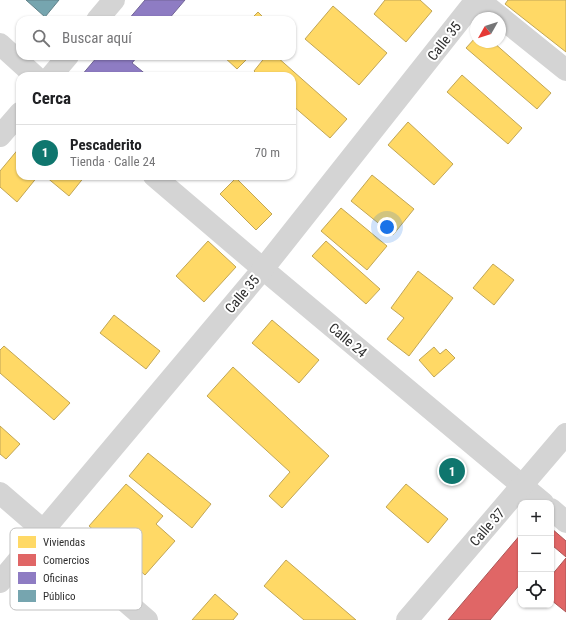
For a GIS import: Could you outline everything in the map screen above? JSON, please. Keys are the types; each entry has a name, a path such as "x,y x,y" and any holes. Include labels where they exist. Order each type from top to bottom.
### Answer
{"street":[{"path":"100,16 114,0"},
{"name":"Calle 35","path":"44,528 263,269 476,0"},
{"path":"479,0 566,70"},
{"path":"0,44 16,59"},
{"path":"18,60 31,72"},
{"path":"54,72 65,60"},
{"path":"0,136 16,118"},
{"name":"Calle 24","path":"159,180 540,500"},
{"name":"Calle 37","path":"407,620 566,434"},
{"path":"0,493 42,528"},
{"path":"554,512 566,522"},
{"name":"Calle 35","path":"0,582 10,570"},
{"path":"136,610 147,620"}],"building: Viviendas":[{"path":"385,0 420,0 432,11 406,42 374,14"},
{"path":"508,0 566,0 566,52 505,4"},
{"path":"333,6 387,53 359,85 305,39"},
{"path":"258,12 262,16 254,16"},
{"path":"470,44 470,48 500,48 551,93 537,109 466,48"},
{"path":"227,60 246,60 237,69"},
{"path":"263,60 281,60 294,72 255,72 254,71"},
{"path":"296,74 347,119 330,138 296,108"},
{"path":"462,75 522,128 508,144 447,92"},
{"path":"408,122 453,164 434,185 388,145"},
{"path":"16,152 16,180 35,180 17,202 0,187 0,171"},
{"path":"372,175 414,209 393,235 351,201"},
{"path":"50,180 82,180 69,196"},
{"path":"234,180 238,180 272,214 256,230 220,194"},
{"path":"341,208 387,246 367,270 321,231"},
{"path":"208,241 236,267 204,302 176,276"},
{"path":"326,241 380,289 366,304 312,256"},
{"path":"493,264 514,280 494,305 473,288"},
{"path":"418,271 453,298 409,356 387,339 404,318 391,308"},
{"path":"114,315 160,351 146,369 100,333"},
{"path":"272,320 319,360 299,383 252,343"},
{"path":"4,346 70,403 54,420 0,373 0,350"},
{"path":"434,347 440,354 446,349 455,358 434,377 419,360"},
{"path":"233,367 329,456 282,508 269,496 290,472 207,396"},
{"path":"0,426 20,444 6,459 0,454"},
{"path":"148,453 211,504 192,528 129,476"},
{"path":"126,484 163,516 156,524 175,541 145,575 142,572 142,528 91,528 89,526"},
{"path":"406,484 448,519 428,543 386,507"},
{"path":"286,560 356,620 304,620 264,586"},
{"path":"215,594 238,614 233,620 192,620"}],"building: Comercios":[{"path":"554,531 566,541 566,557 554,547"},
{"path":"518,538 518,587 490,620 448,620"},
{"path":"566,558 566,612 554,602 554,572"}],"building: Oficinas":[{"path":"145,0 185,0 171,16 131,16"},
{"path":"95,60 135,60 132,63 143,72 84,72"}],"building: Público":[{"path":"26,0 59,0 46,16 44,16"}],"place":[{"name":"Pescaderito","path":"452,471"}]}
